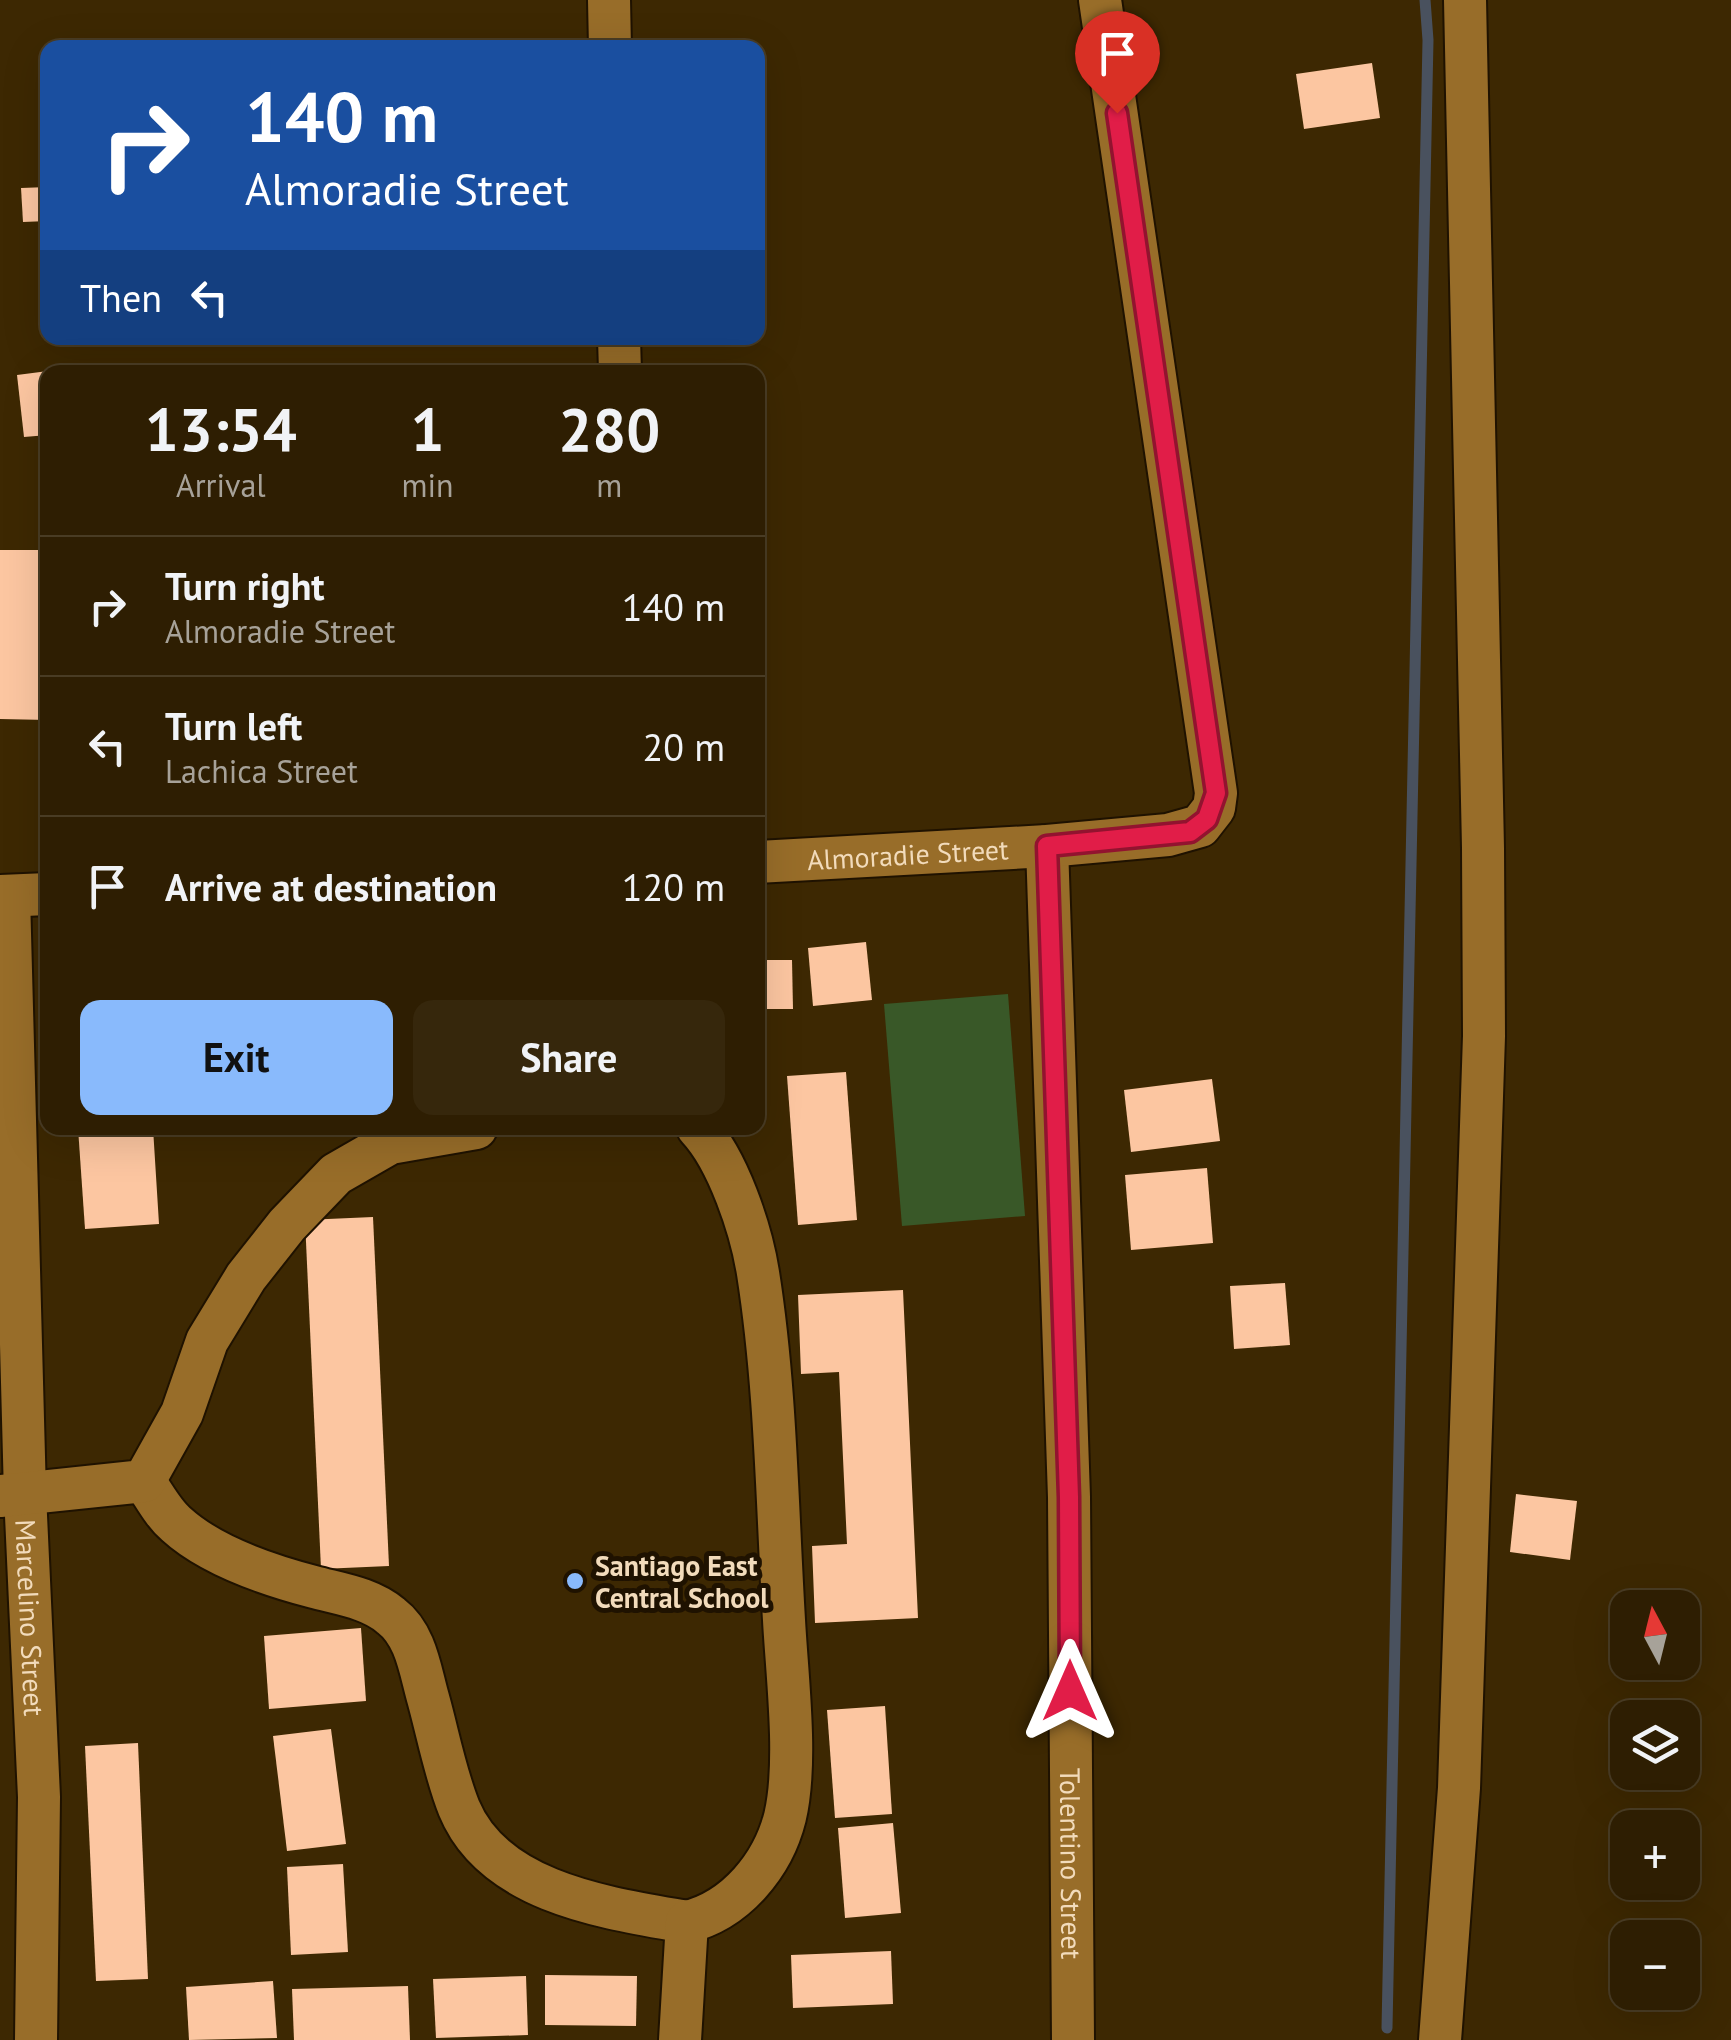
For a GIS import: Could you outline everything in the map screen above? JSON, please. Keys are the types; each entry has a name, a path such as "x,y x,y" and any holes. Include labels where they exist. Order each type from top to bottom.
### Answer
{"street":[{"path":"609,0 610,40"},
{"name":"Almoradie Street","path":"765,862 1047,846 1190,832 1207,819 1216,793 1100,0"},
{"path":"1440,2040 1459,1788 1484,1036 1465,0"},
{"name":"Tolentino Street","path":"1047,846 1069,1497 1073,2040"},
{"name":"Marcelino Street","path":"19,896 12,1495 39,1797 36,2040"},
{"path":"144,1482 182,1413 207,1341 246,1277 287,1225 336,1174 390,1143 436,1135"},
{"path":"144,1482 175,1524 221,1552 254,1569 358,1598 395,1618 416,1652 460,1808 479,1843 519,1874 574,1898 618,1910 687,1922 710,1916 751,1883 770,1856 785,1816 790,1746 770,1380 757,1269 730,1177 705,1135"},
{"path":"12,1495 144,1482"},
{"path":"680,2040 687,1922"}],"green space":[{"path":"1008,994 1025,1216 902,1226 884,1004"}],"building":[{"path":"1372,63 1380,118 1304,129 1296,74"},
{"path":"40,187 40,221 23,222 21,188"},
{"path":"159,363 214,363 214,365"},
{"path":"40,372 40,436 24,437 17,375"},
{"path":"0,550 40,550 40,720 0,719"},
{"path":"866,942 872,1000 813,1006 808,948"},
{"path":"765,960 792,960 793,1009 765,1009"},
{"path":"846,1072 857,1220 798,1225 787,1076"},
{"path":"1212,1079 1220,1141 1131,1152 1124,1090"},
{"path":"78,1135 153,1135 159,1224 85,1229"},
{"path":"1207,1168 1213,1243 1131,1250 1125,1175"},
{"path":"373,1217 389,1566 321,1569 305,1220"},
{"path":"1285,1283 1290,1345 1234,1349 1230,1286"},
{"path":"903,1290 918,1618 815,1623 812,1546 847,1544 839,1372 801,1374 798,1295"},
{"path":"1516,1494 1577,1501 1570,1560 1510,1552"},
{"path":"361,1628 366,1701 269,1709 264,1636"},
{"path":"885,1706 892,1814 835,1818 827,1710"},
{"path":"331,1729 346,1844 287,1851 273,1736"},
{"path":"138,1743 148,1979 96,1981 85,1746"},
{"path":"893,1823 901,1913 845,1918 838,1828"},
{"path":"343,1864 348,1952 291,1955 287,1867"},
{"path":"891,1951 893,2004 793,2008 791,1955"},
{"path":"545,1975 637,1976 636,2026 545,2025"},
{"path":"526,1976 528,2035 436,2038 433,1979"},
{"path":"273,1981 277,2038 189,2040 186,1987"},
{"path":"408,1986 410,2040 294,2040 292,1989"}],"waterway":[{"path":"1387,2028 1428,40 1425,0"}],"place":[{"name":"Santiago East Central School","path":"575,1581"}],"route":[{"path":"1070,1691 1069,1497 1047,846 1190,832 1207,819 1214,808 1216,793 1117,113"}]}
